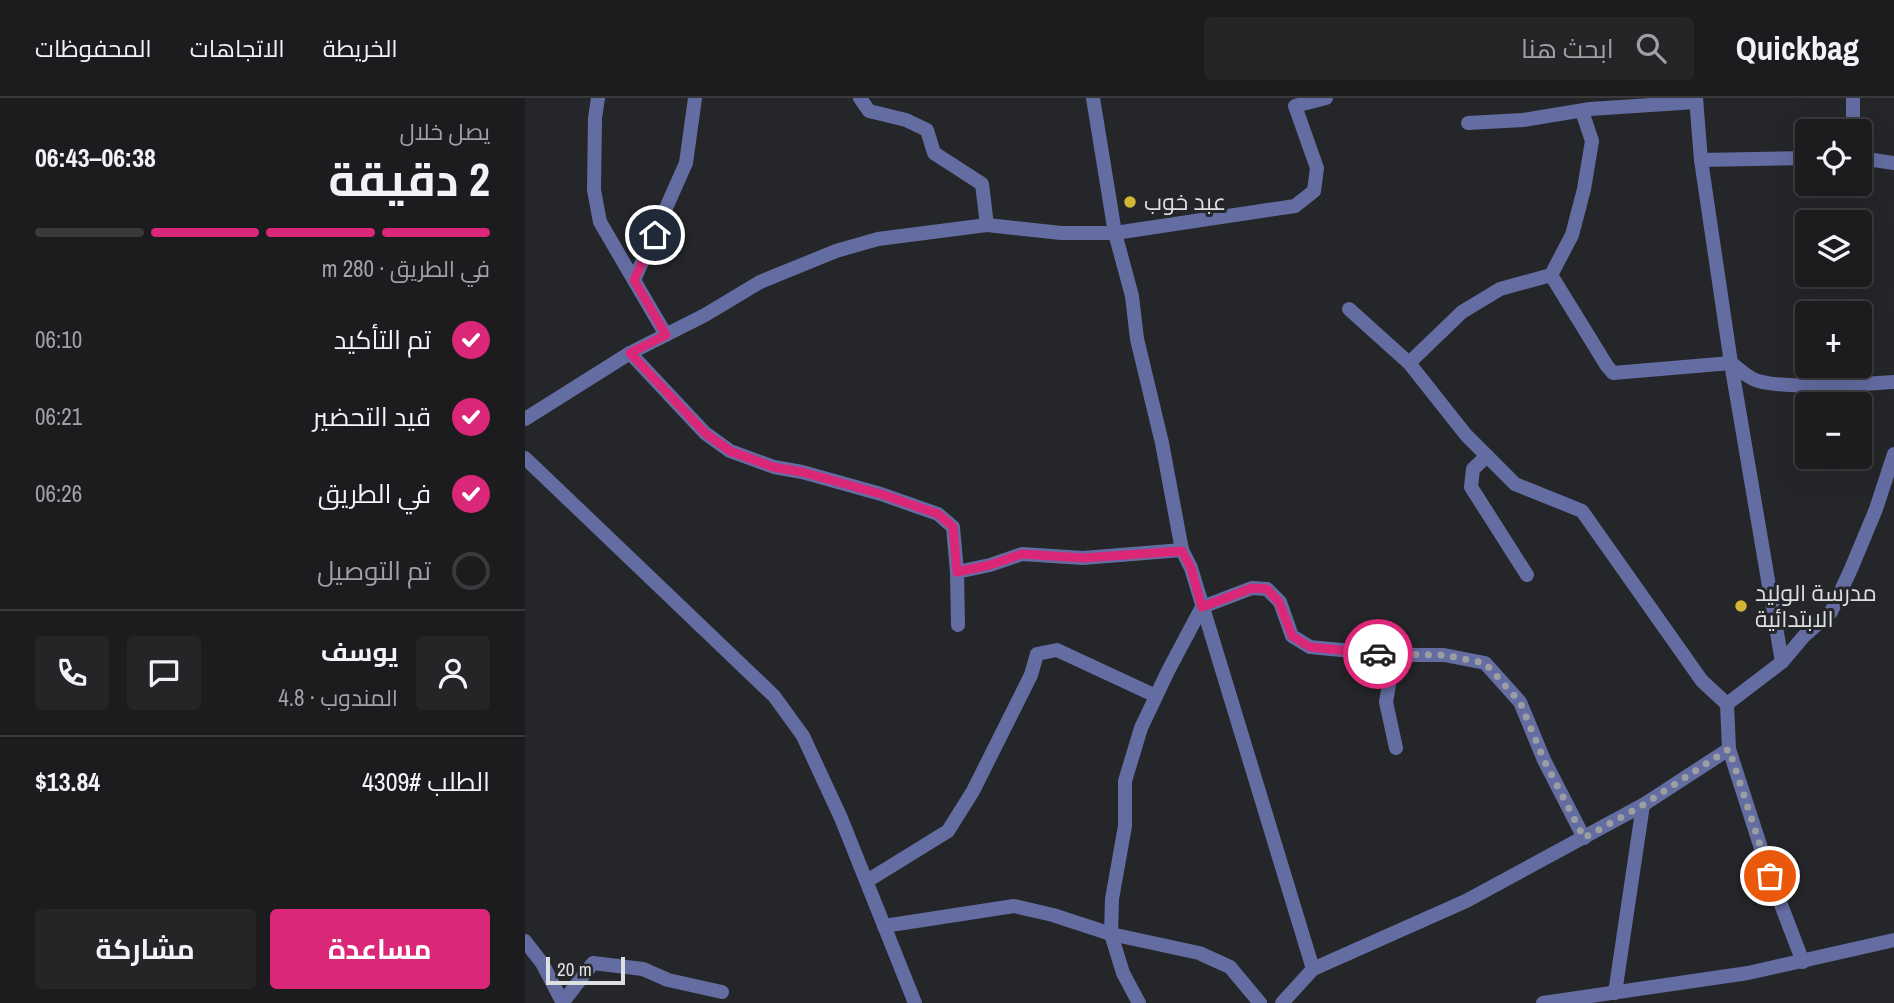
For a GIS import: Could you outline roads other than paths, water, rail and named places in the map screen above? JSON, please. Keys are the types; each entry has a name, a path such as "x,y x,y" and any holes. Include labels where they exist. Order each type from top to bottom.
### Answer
{"street":[{"path":"598,98 595,118 594,190 600,222 666,335"},
{"path":"634,280 686,163 695,98"},
{"path":"860,98 869,111 906,120 927,130 934,153 982,184 987,225"},
{"path":"1093,98 1115,233 1132,296 1137,339 1162,443 1182,551 1191,568 1313,969"},
{"path":"525,419 630,353 760,282 836,251 878,239 987,225 1062,233 1115,233 1295,206 1314,191 1317,168 1294,102 1325,98"},
{"path":"1853,98 1853,119"},
{"path":"1468,123 1523,120 1588,106 1696,100 1701,160 1731,363 1782,662"},
{"path":"1409,363 1471,306 1500,289 1551,275 1572,234 1584,189 1592,141 1588,106"},
{"path":"1701,160 1795,158"},
{"path":"1872,160 1894,163"},
{"path":"1551,275 1613,373 1731,363 1755,380 1774,383 1850,385 1894,382"},
{"path":"1349,309 1409,363 1466,435 1515,484 1582,511 1702,681 1727,704 1729,749 1770,876 1803,962"},
{"path":"630,353 705,433 730,451 773,467 847,484 938,514 953,527 958,625"},
{"path":"1727,704 1782,662 1804,636 1831,612 1876,509 1894,453"},
{"path":"1487,456 1473,469 1471,487 1527,575"},
{"path":"525,458 774,696 803,736 841,818 915,1003"},
{"path":"957,572 1022,554 1083,558 1182,551"},
{"path":"1139,1003 1123,973 1111,934 1112,899 1125,826 1125,781 1141,728 1202,607 1252,588 1267,589 1279,602 1292,636 1310,647 1394,655 1444,655 1485,663 1520,702 1544,760 1584,838"},
{"path":"867,881 948,831 973,791 1031,675 1037,653 1057,650 1156,696"},
{"path":"1394,655 1386,702 1396,748"},
{"path":"1282,1003 1313,969 1466,901 1643,805 1729,749"},
{"path":"1615,993 1643,805"},
{"path":"884,926 1014,906 1053,915 1111,934 1199,953 1230,967 1260,1003"},
{"path":"1543,1003 1586,1000 1615,993 1748,973 1894,940"},
{"path":"525,941 542,963 563,1002 593,963 643,968 668,980 722,992"},
{"path":"525,961 542,963"}],"place":[{"name":"عبد خوب","path":"1130,202"},
{"name":"مدرسة الوليد الابتدائية","path":"1741,606"}]}
